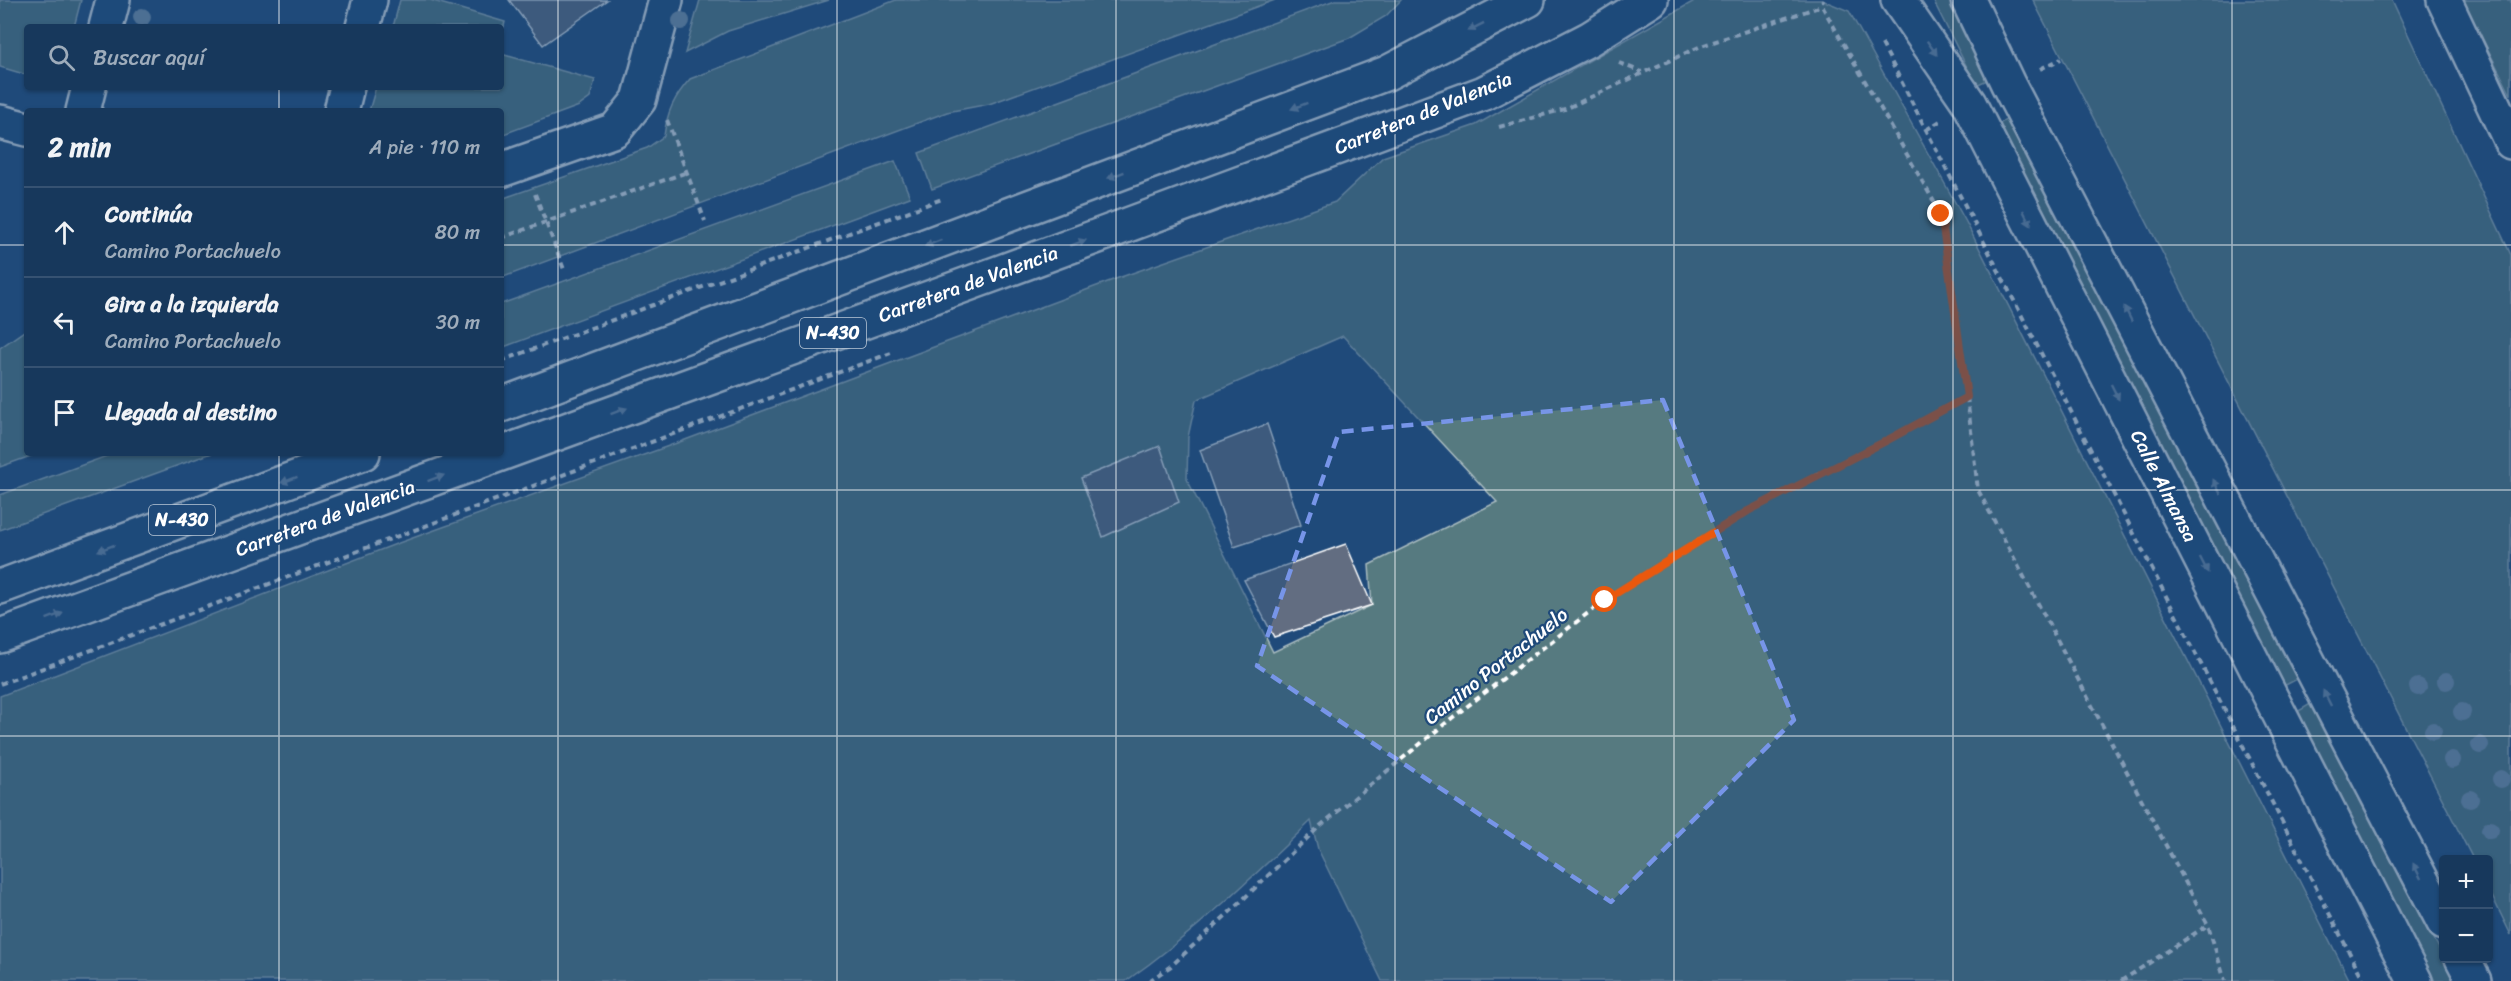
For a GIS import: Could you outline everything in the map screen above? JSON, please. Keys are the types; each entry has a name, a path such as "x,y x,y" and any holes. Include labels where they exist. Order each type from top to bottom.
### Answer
{"main road":[{"path":"107,24 114,0"},
{"path":"364,24 370,0"},
{"path":"512,167 615,130 639,100 666,0"},
{"name":"N-430","path":"504,404 1388,73 1528,0"},
{"name":"Carretera de Valencia","path":"504,453 1484,93 1589,39 1651,0"},
{"name":"Calle Almansa","path":"1898,0 1969,103 2415,981"},
{"path":"1968,0 2008,84 2439,913"},
{"path":"2444,0 2511,142"},
{"path":"84,108 88,90"},
{"path":"342,108 346,90"},
{"path":"0,122 24,128"},
{"name":"N-430","path":"0,587 355,456"},
{"name":"Carretera de Valencia","path":"0,636 495,456"},
{"path":"2465,963 2474,981"}],"path":[{"path":"1823,0 1822,6 1941,214 1978,490 2208,925 2225,981"},
{"path":"1881,41 2364,981"},
{"path":"1617,62 1643,72"},
{"path":"639,100 666,118 705,221"},
{"path":"512,167 545,222 565,272"},
{"path":"504,237 687,172"},
{"name":"Camino Portachuelo","path":"1149,981 1171,966 1320,826 1452,718 1605,600 1748,511 1967,397"},
{"path":"2121,981 2208,925"}],"highlighted area":[{"path":"1663,400 1794,720 1611,902 1257,666 1339,432"}],"green space":[{"path":"0,0 81,0 75,24 24,24 24,74 0,67"},
{"path":"400,0 430,0 505,22 504,26 504,24 394,24"},
{"path":"700,0 829,0 728,31 685,53"},
{"path":"896,0 1275,0 989,104 947,112 504,277 504,198 647,148 664,136 672,105 690,79"},
{"path":"1335,0 1401,0 1386,16 1349,38 932,189 919,153"},
{"path":"1696,0 1822,0 1849,11 1966,222 2350,981 1382,981 1318,849 1311,821 1198,925 1126,981 0,981 0,696 396,544 677,443 1121,277 1335,202 1383,157 1476,125","holes":["1343,336 1497,502 1369,565 1372,605 1273,652 1187,479 1188,437 1196,400"]},
{"path":"1933,0 1954,0 1992,78 1976,85"},
{"path":"2033,0 2392,0 2511,255 2511,935 2493,898 2493,855 2471,855"},
{"path":"2463,0 2511,0 2511,95"},
{"path":"504,55 595,80 590,98 579,106 504,134 504,108 370,108 375,90 504,90"},
{"path":"2013,116 2301,677 2282,687 1995,126"},
{"path":"895,161 910,197 504,347 504,303"},
{"path":"24,331 24,456 31,456 0,467 0,348"},
{"path":"107,456 204,456 0,530 0,495"},
{"path":"2312,703 2439,948 2439,963 2447,963 2456,981 2435,981 2297,712"}],"building":[{"path":"509,0 607,0 543,45"},
{"path":"1267,424 1301,525 1234,547 1200,450"},
{"path":"1160,446 1179,502 1103,537 1081,478"},
{"path":"1346,544 1372,605 1274,637 1244,580"}],"route":[{"path":"1605,600 1748,511 1967,397 1941,214"}]}
